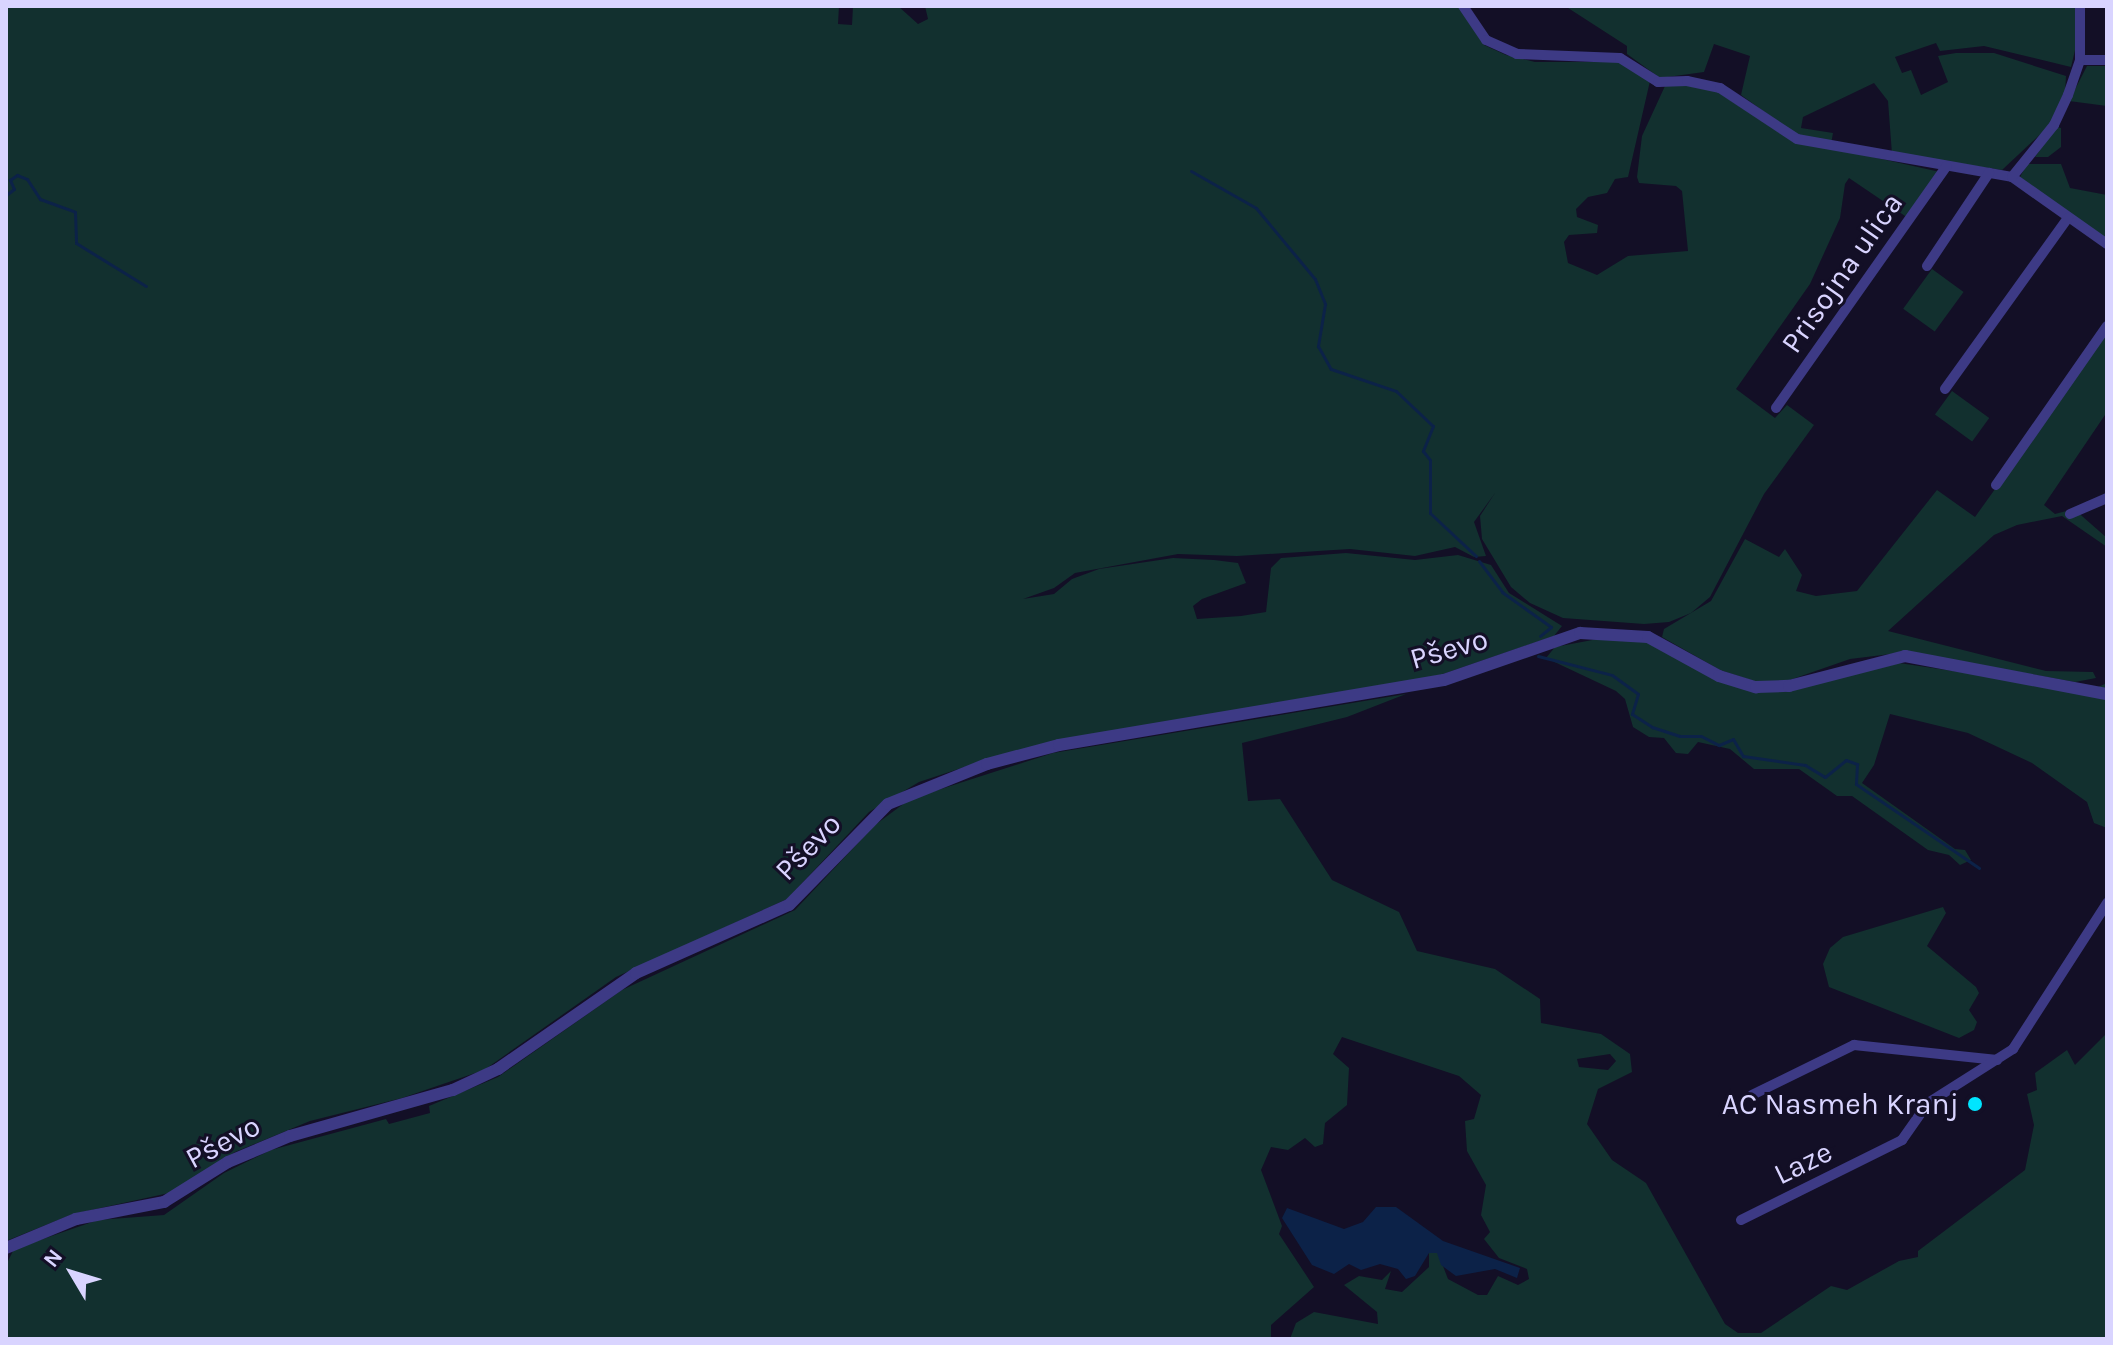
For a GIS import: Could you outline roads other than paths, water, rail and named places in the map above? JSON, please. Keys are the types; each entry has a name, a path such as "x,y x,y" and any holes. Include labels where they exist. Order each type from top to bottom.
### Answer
{"street":[{"path":"1463,6 1486,40 1517,54 1620,58 1658,82 1687,81 1720,88 1797,139 2012,177 2107,244"},
{"path":"2012,177 2054,125 2080,60 2080,6"},
{"path":"2080,60 2107,60"},
{"name":"Prisojna ulica","path":"1776,408 1947,166"},
{"path":"1927,266 1989,173"},
{"path":"1945,389 2068,218"},
{"path":"1996,485 2107,326"},
{"path":"2070,514 2107,498"},
{"name":"Pševo","path":"6,1248 76,1219 164,1202 228,1162 290,1136 453,1090 498,1069 648,967 789,905 888,804 932,783 1059,745 1444,680 1580,633 1648,637 1719,676 1756,687 1789,686 1905,656 2107,694"},
{"name":"Laze","path":"1741,1220 1902,1140 1928,1103 2013,1049 2107,903"},
{"path":"1752,1095 1854,1045 1997,1060"}],"water":[{"path":"1376,1207 1396,1207 1443,1241 1520,1268 1517,1278 1495,1269 1456,1276 1441,1265 1437,1253 1429,1253 1415,1276 1406,1279 1398,1269 1380,1264 1361,1270 1349,1264 1334,1274 1312,1265 1282,1218 1287,1208 1344,1229 1363,1222"}],"waterway":[{"path":"1191,171 1256,208 1315,279 1325,304 1318,346 1331,369 1396,391 1433,426 1423,451 1430,460 1430,513 1476,556"},
{"path":"6,195 14,189 10,180 17,175 27,179 40,199 75,212 76,243 146,286"},
{"path":"1479,561 1502,592 1551,627 1540,636"},
{"path":"1538,656 1612,675 1638,694 1632,714 1652,727 1680,736 1701,736 1719,745 1733,739 1743,756 1805,765 1825,777 1846,760 1857,764 1856,784 1979,868"}],"place":[{"name":"AC Nasmeh Kranj","path":"1975,1104"}]}
